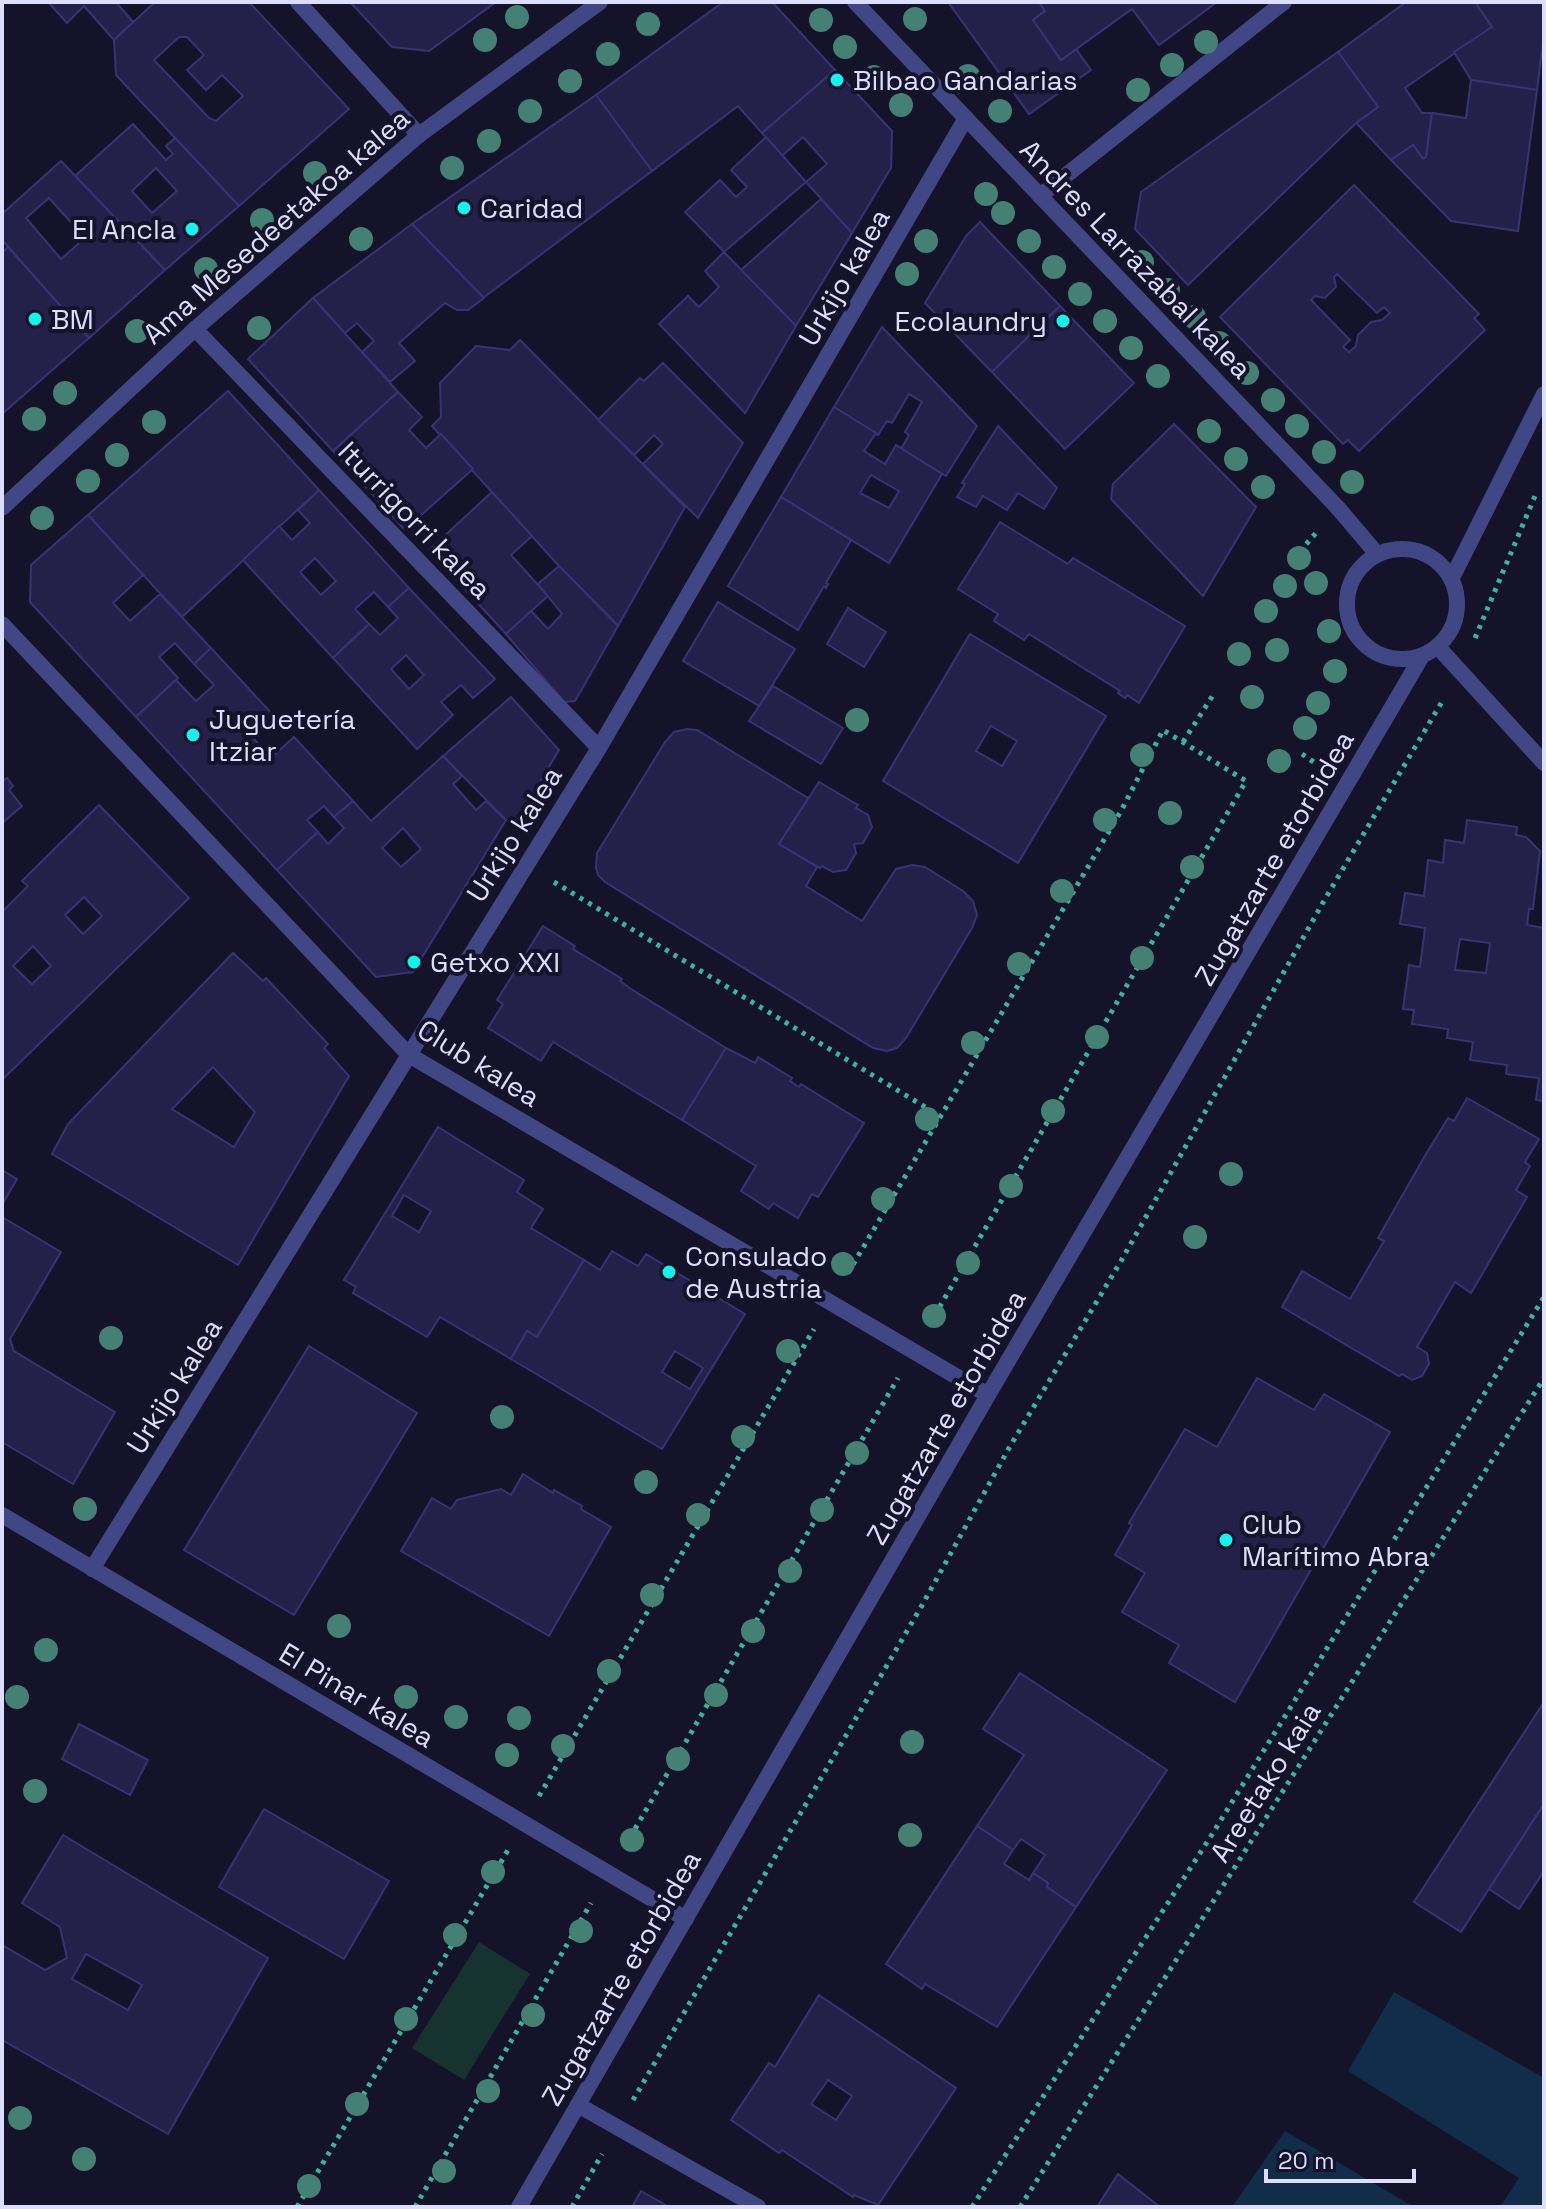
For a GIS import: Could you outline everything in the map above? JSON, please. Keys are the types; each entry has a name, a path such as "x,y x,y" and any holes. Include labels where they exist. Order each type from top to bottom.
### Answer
{"street":[{"path":"298,2 419,135"},
{"name":"Ama Mesedeetakoa kalea","path":"2,508 195,329 419,135 600,2"},
{"name":"Andres Larrazabal kalea","path":"855,2 1338,508 1377,554"},
{"path":"1040,196 1284,2"},
{"name":"Urkijo kalea","path":"92,1569 599,748 966,118"},
{"name":"Iturrigorri kalea","path":"195,329 599,748"},
{"path":"1452,578 1544,394"},
{"path":"1410,549 1426,554 1452,578 1458,596 1457,615 1451,632 1438,647 1422,656 1398,660 1386,658 1359,640 1350,626 1346,609 1347,592 1363,564 1377,554 1410,549"},
{"name":"Club kalea","path":"2,624 409,1055 988,1395"},
{"path":"1438,647 1544,763"},
{"name":"Zugatzarte etorbidea","path":"519,2207 988,1395 1422,656"},
{"name":"El Pinar kalea","path":"2,1515 686,1919"},
{"path":"578,2105 758,2207"}],"path":[{"path":"572,2207 921,1607 1009,1448 1121,1261 1325,899 1461,670 1537,489"},
{"path":"1183,742 1215,692"},
{"path":"297,2207 1121,811 1163,730 1246,781 415,2207"},
{"path":"526,865 940,1116"},
{"path":"972,2207 1211,1836 1544,1297"},
{"name":"Areetako kaia","path":"1020,2207 1544,1378"}],"green space":[{"path":"479,1942 530,1974 464,2080 412,2048"}],"water":[{"path":"1394,1992 1544,2078 1544,2207 1500,2207 1519,2178 1348,2071"},
{"path":"1285,2131 1414,2207 1232,2207"}],"building":[{"path":"48,2 116,2 133,22 114,40 84,6 67,23"},
{"path":"155,2 249,2 349,109 239,206 116,75 114,40","holes":["179,37 187,37 204,55 187,70 206,90 222,75 243,96 216,121 209,118 154,60"]},
{"path":"350,2 496,2 429,51 392,47"},
{"path":"723,2 772,2 835,70 762,133 738,106 652,171 596,95"},
{"path":"948,2 1039,2 1045,11 1033,20 1061,60 1076,49 1091,70 1029,114"},
{"path":"1039,2 1217,2 1159,45 1132,9 1061,60 1033,20 1045,11"},
{"path":"1406,2 1475,2 1492,27 1405,88 1422,113 1432,113 1426,157 1423,159 1413,145 1391,160 1356,123 1378,107 1338,52"},
{"path":"1475,2 1544,2 1544,35 1537,90 1471,80 1454,52 1492,27"},
{"path":"1338,52 1378,107 1356,123 1188,285 1135,229 1141,192"},
{"path":"835,70 892,131 891,168 852,233 806,182 827,164 803,137 782,156 762,133"},
{"path":"1471,80 1537,90 1518,231 1451,221 1391,160 1413,145 1423,159 1426,157 1432,113 1466,118"},
{"path":"596,95 652,171 483,298 412,224"},
{"path":"133,124 166,160 173,154 166,146 175,138 239,206 165,270 75,176","holes":["156,168 177,191 152,213 132,191"]},
{"path":"766,137 806,182 724,252 685,212 720,180 736,197 747,187 731,170"},
{"path":"61,161 165,270 89,338 2,240 2,214","holes":["49,198 85,238 61,259 26,218"]},
{"path":"1354,185 1479,314 1474,318 1485,330 1359,451 1348,440 1343,444 1220,317","holes":["1337,274 1377,313 1384,307 1390,313 1382,320 1371,322 1358,335 1356,346 1349,352 1343,347 1350,340 1311,300 1315,296 1325,298 1336,287 1334,277"]},
{"path":"821,199 852,233 796,326 741,270"},
{"path":"980,222 1060,306 992,372 925,303 966,236"},
{"path":"412,224 484,298 468,310 457,310 445,303 399,343 415,361 390,382 362,352 374,341 357,323 345,333 313,298"},
{"path":"8,247 89,338 2,414 2,253"},
{"path":"724,252 796,326 745,413 659,324 688,296 699,307 719,287 705,271"},
{"path":"313,298 398,392 333,451 248,359"},
{"path":"1060,306 1134,383 1065,449 992,372"},
{"path":"882,327 977,426 946,476 901,449 909,435 905,432 922,402 909,394 892,423 887,421 878,435 834,407"},
{"path":"520,340 685,507 618,626 432,426 441,417 440,383 476,346 510,350"},
{"path":"663,363 743,443 698,518 643,464 663,444 654,435 634,455 598,420 640,378 644,381"},
{"path":"228,391 319,490 182,617 88,515"},
{"path":"398,392 422,417 409,430 426,448 441,434 473,469 403,528 333,451"},
{"path":"834,407 876,433 864,451 885,464 896,445 942,474 889,563 781,497","holes":["871,475 899,491 889,508 860,493"]},
{"path":"1174,424 1256,507 1203,596 1111,499 1113,484"},
{"path":"998,426 1057,488 1044,509 1018,493 1007,510 983,496 976,507 957,497 965,484 962,483"},
{"path":"319,490 409,588 388,607 374,592 355,609 369,624 333,658 243,560 279,526 292,540 310,523 298,510","holes":["315,558 336,581 321,595 300,572"]},
{"path":"492,492 532,536 511,555 548,596 506,634 429,550"},
{"path":"781,497 851,540 826,588 824,586 798,630 728,586"},
{"path":"88,515 143,575 113,603 130,621 160,594 211,648 194,664 175,643 159,657 178,678 136,717 30,602 31,565"},
{"path":"1000,522 1068,564 1073,558 1185,626 1139,703 1127,695 1125,698 1118,693 1120,691 1029,634 1024,640 994,621 998,614 958,589"},
{"path":"559,566 618,626 575,701 564,702 506,634 531,611 548,629 562,614 538,584"},
{"path":"409,588 495,679 473,698 461,685 441,702 453,715 417,749 333,658 369,624 380,635 398,618 388,607","holes":["406,655 424,675 409,689 391,669"]},
{"path":"718,602 795,649 759,706 683,661"},
{"path":"848,608 886,632 864,667 827,644"},
{"path":"970,634 1106,716 1018,863 883,781","holes":["991,726 1017,741 1002,766 976,751"]},
{"path":"211,648 275,717 253,738 271,758 294,737 353,801 334,817 324,806 307,820 318,832 277,870 136,717 176,680 196,701 214,685 194,664"},
{"path":"773,686 843,728 821,764 749,721"},
{"path":"511,697 559,750 513,827 443,756"},
{"path":"697,730 808,798 779,844 817,867 806,886 862,921 896,869 912,865 925,867 973,901 977,915 972,928 897,1048 887,1051 873,1048 598,875 597,853 665,742 674,732"},
{"path":"443,756 462,776 453,784 476,810 486,801 506,820 413,972 376,977 277,870 318,832 328,844 344,828 334,817 353,801 371,821","holes":["403,828 421,849 401,867 382,848"]},
{"path":"7,778 13,786 9,790 22,806 2,823 2,781"},
{"path":"819,782 858,805 856,808 868,815 872,827 863,843 854,844 856,853 846,870 833,872 822,866 820,868 779,844"},
{"path":"99,805 189,898 2,1080 2,912 28,886 22,881","holes":["84,897 102,916 83,934 65,915","33,946 51,966 32,984 13,966"]},
{"path":"1467,820 1517,827 1516,835 1526,837 1540,851 1533,909 1529,909 1527,925 1544,928 1544,1101 1536,1100 1539,1078 1506,1074 1507,1065 1470,1060 1473,1042 1447,1038 1448,1029 1412,1024 1414,1010 1403,1009 1409,965 1420,967 1425,928 1400,924 1405,893 1424,896 1428,860 1443,863 1445,840 1464,843","holes":["1460,939 1490,943 1486,973 1455,970"]},
{"path":"543,926 622,979 620,981 631,989 726,1048 682,1120 553,1042 541,1061 488,1028 503,1004 497,1000"},
{"path":"233,953 263,981 266,978 328,1044 324,1048 349,1076 238,1265 52,1154 68,1124","holes":["213,1067 255,1112 234,1147 172,1109"]},
{"path":"726,1048 755,1063 758,1057 792,1078 790,1081 799,1087 801,1084 864,1123 818,1197 812,1194 798,1218 773,1203 769,1209 741,1191 756,1166 682,1120"},
{"path":"1467,1098 1539,1139 1525,1162 1530,1166 1516,1190 1527,1197 1471,1293 1455,1282 1417,1347 1427,1353 1429,1364 1422,1376 1412,1380 1402,1374 1399,1376 1282,1307 1302,1271 1350,1299 1384,1241 1378,1238 1423,1159 1448,1118 1454,1121"},
{"path":"438,1127 524,1180 517,1192 543,1209 531,1228 584,1260 537,1337 527,1331 511,1359 440,1317 427,1337 353,1293 356,1287 344,1280","holes":["404,1195 431,1211 419,1232 392,1216"]},
{"path":"2,1170 17,1179 2,1205"},
{"path":"2,1217 61,1252 10,1339 14,1351 115,1412 73,1484 2,1442"},
{"path":"612,1251 638,1266 646,1254 745,1314 662,1449 511,1359 527,1331 537,1337 584,1260 600,1270","holes":["675,1351 703,1368 690,1389 662,1372"]},
{"path":"309,1346 417,1413 294,1615 184,1550"},
{"name":"Club Marítimo Abra","path":"1257,1378 1314,1410 1324,1394 1390,1432 1235,1702 1169,1663 1179,1645 1122,1612 1145,1573 1115,1555 1132,1525 1129,1523 1185,1429 1217,1447"},
{"path":"523,1474 582,1506 581,1509 611,1527 549,1636 401,1551 432,1498 451,1509 457,1500 501,1489 511,1495"},
{"path":"1020,1673 1167,1770 1076,1907 1033,1873 1045,1855 1021,1839 1013,1850 977,1826 1024,1755 983,1729"},
{"path":"1544,1702 1544,1804 1461,1932 1414,1902"},
{"path":"79,1724 148,1760 130,1795 62,1759"},
{"path":"1544,1804 1544,1871 1519,1909 1489,1889"},
{"path":"264,1809 389,1881 344,1959 219,1887"},
{"path":"977,1826 1013,1850 1004,1864 1029,1880 1033,1873 1076,1907 997,2027 925,1984 922,1989 886,1964"},
{"path":"63,1835 268,1958 168,2134 2,2040 2,1945 45,1970 67,1958 60,1927 22,1903","holes":["86,1954 142,1985 128,2010 72,1979"]},
{"path":"819,1995 956,2088 878,2205 853,2197 731,2120 769,2063 775,2067","holes":["828,2080 852,2096 836,2120 811,2104"]},
{"path":"1118,2174 1160,2207 1097,2207"},
{"path":"641,2191 669,2207 632,2207"}],"place":[{"name":"Bilbao Gandarias","path":"837,80"},
{"name":"Caridad","path":"464,208"},
{"name":"El Ancla","path":"192,229"},
{"name":"BM","path":"35,319"},
{"name":"Ecolaundry","path":"1063,321"},
{"name":"Juguetería Itziar","path":"193,735"},
{"name":"Getxo XXI","path":"414,962"},
{"name":"Consulado de Austria","path":"669,1272"},
{"name":"Club Marítimo Abra","path":"1226,1540"}]}
